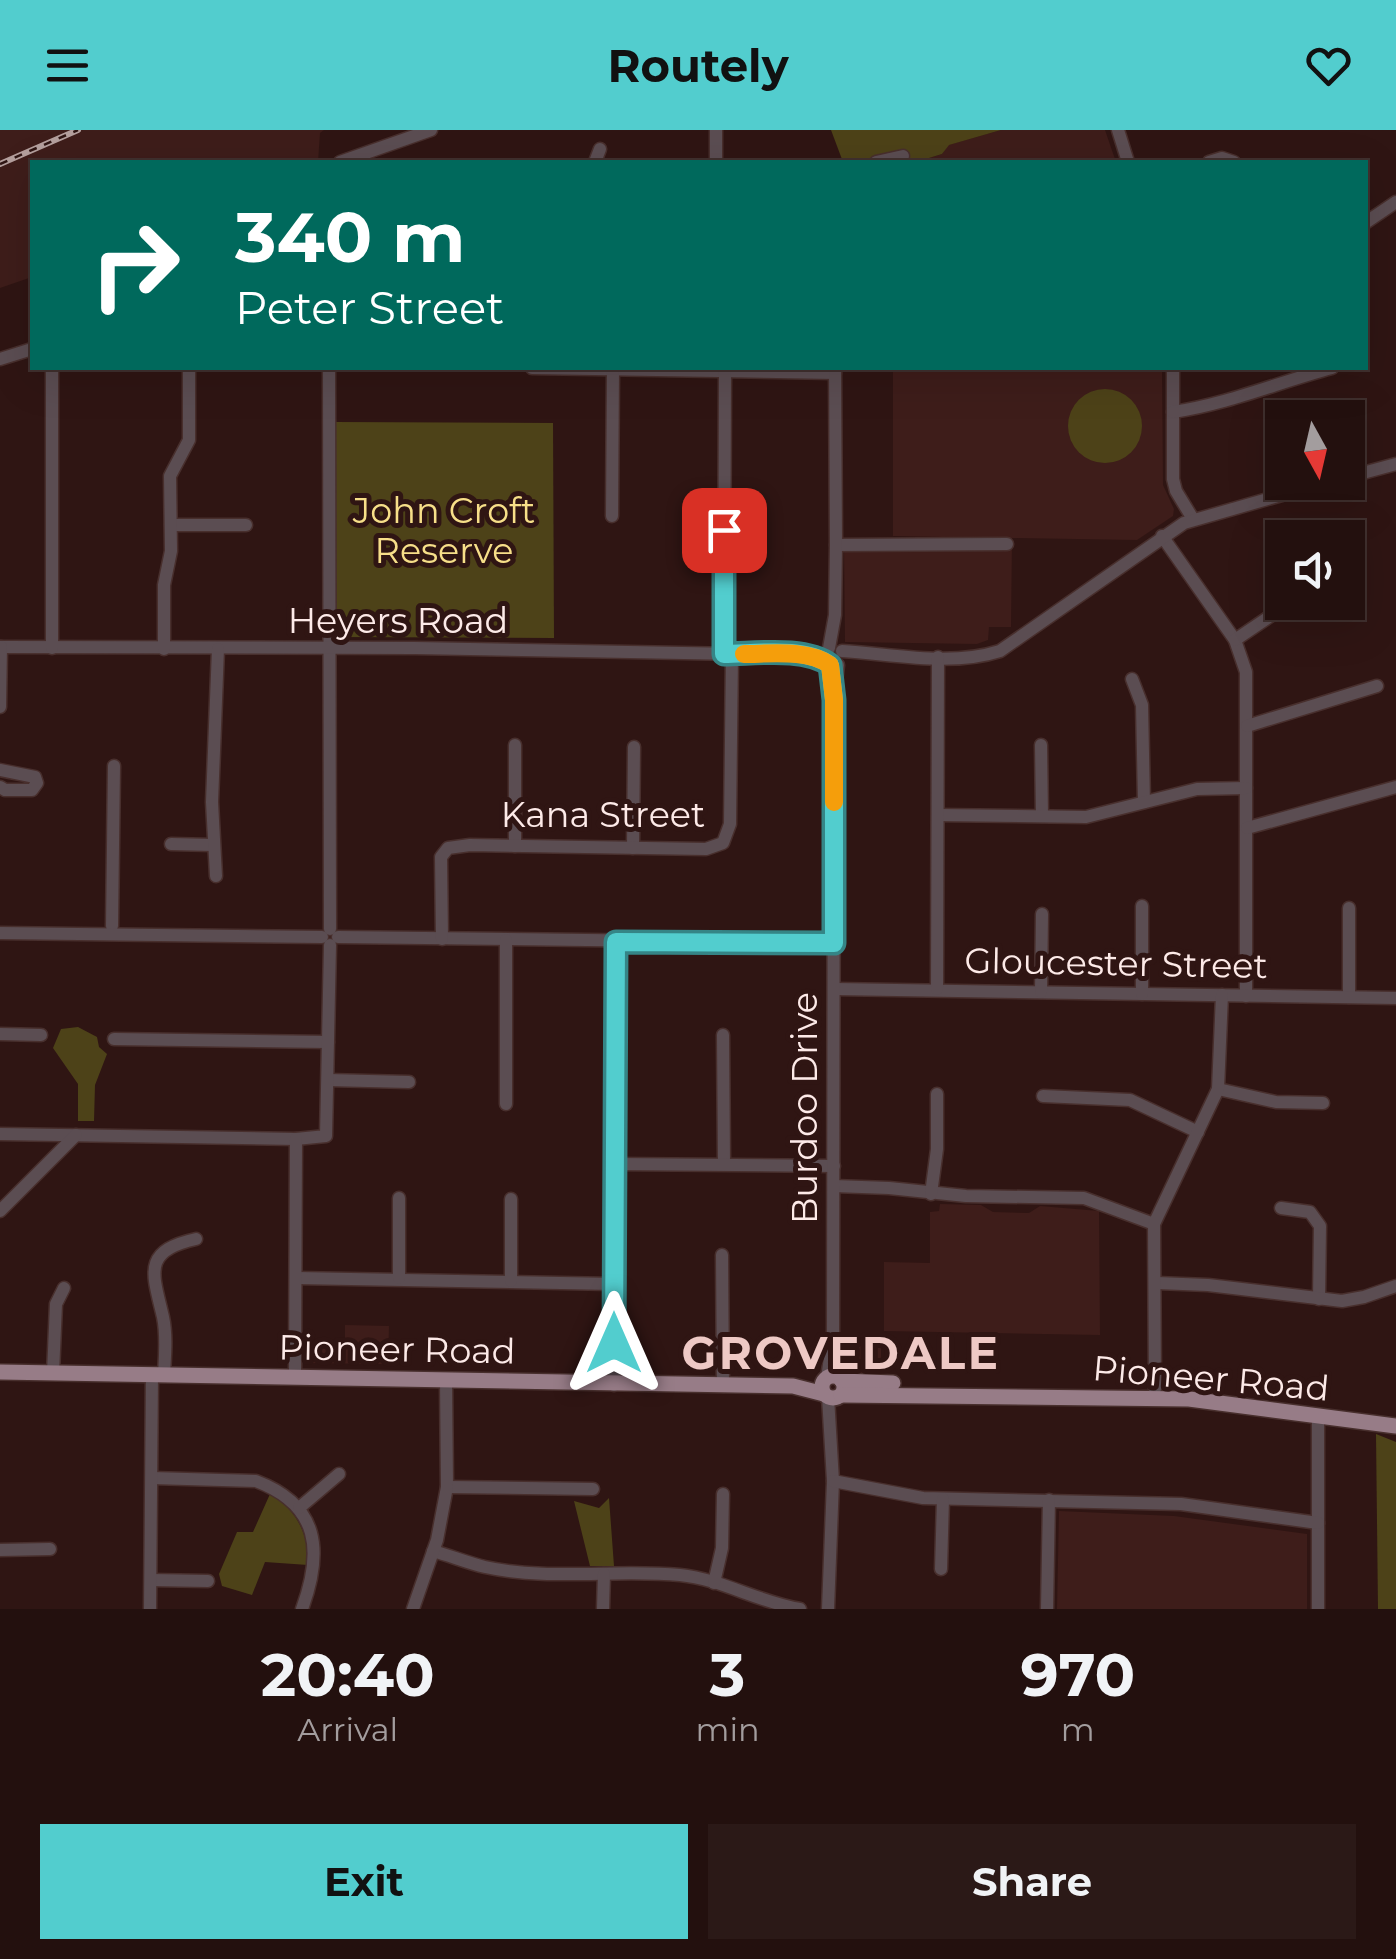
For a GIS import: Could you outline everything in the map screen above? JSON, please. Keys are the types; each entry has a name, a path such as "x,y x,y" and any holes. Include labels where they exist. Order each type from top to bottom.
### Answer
{"main road":[{"name":"Pioneer Road","path":"0,1372 1155,1393 1396,1422"}],"street":[{"path":"346,160 431,130"},
{"path":"716,130 716,160"},
{"path":"1118,130 1127,160"},
{"path":"885,160 903,156"},
{"path":"1368,220 1396,202"},
{"path":"0,359 30,350"},
{"path":"52,370 52,648"},
{"path":"164,649 164,585 171,551 170,476 188,440 188,370"},
{"path":"0,1134 326,1136 330,937 329,370"},
{"path":"612,370 612,516"},
{"path":"668,370 835,370"},
{"name":"Burdoo Drive","path":"828,1609 833,1481 835,370"},
{"path":"1173,370 1174,487 1192,519"},
{"path":"1173,412 1215,405 1324,370"},
{"path":"725,371 728,654"},
{"path":"1365,472 1396,464"},
{"name":"Heyers Road","path":"0,647 414,648 940,658 998,646 1062,608 1192,519 1265,499"},
{"path":"171,525 246,525"},
{"path":"1162,536 1234,640 1246,672 1246,996"},
{"path":"836,545 1007,544"},
{"path":"1234,640 1265,619"},
{"path":"0,647 0,706"},
{"path":"216,876 213,845 218,649"},
{"name":"Kana Street","path":"442,939 442,851 454,846 706,849 723,843 728,834 728,654"},
{"path":"937,989 940,658"},
{"path":"1132,678 1142,705 1144,802"},
{"path":"1247,726 1377,686"},
{"path":"515,745 515,846"},
{"path":"1041,745 1042,816"},
{"path":"634,747 634,848"},
{"path":"112,926 114,766"},
{"path":"0,770 34,777 37,783 32,790 0,787"},
{"path":"938,815 1086,817 1209,787 1246,788"},
{"path":"1247,828 1396,787"},
{"path":"171,844 213,845"},
{"path":"1142,906 1142,994"},
{"path":"1349,908 1349,996"},
{"path":"1041,992 1042,914"},
{"path":"0,933 834,943"},
{"path":"506,940 506,1104"},
{"path":"614,1385 616,942"},
{"name":"Gloucester Street","path":"835,989 1396,998"},
{"path":"1155,1393 1154,1224 1218,1089 1222,995"},
{"path":"0,1034 41,1034"},
{"path":"723,1036 724,1164"},
{"path":"114,1039 328,1042"},
{"path":"328,1080 409,1082"},
{"path":"1218,1089 1276,1102 1323,1103"},
{"path":"931,1194 937,1149 937,1094"},
{"path":"1042,1096 1130,1100 1198,1132"},
{"path":"0,1211 76,1135"},
{"path":"296,1138 296,1376"},
{"path":"615,1164 834,1166"},
{"path":"834,1186 931,1194 1084,1198 1154,1224"},
{"path":"399,1198 399,1278"},
{"path":"511,1199 511,1281"},
{"path":"1281,1208 1310,1212 1320,1226 1319,1299"},
{"path":"150,1609 152,1478 164,1320 154,1287 155,1264 166,1248 196,1238"},
{"path":"722,1255 722,1386"},
{"path":"297,1278 614,1284"},
{"path":"1157,1283 1354,1300 1396,1286"},
{"path":"53,1373 56,1304 64,1288"},
{"path":"414,1609 434,1550 447,1487 446,1380"},
{"path":"1318,1412 1318,1609"},
{"path":"299,1508 339,1474"},
{"path":"152,1478 256,1480 272,1486 299,1508 308,1524 315,1554 315,1568 302,1609"},
{"path":"833,1481 943,1499 1182,1504 1318,1522"},
{"path":"447,1487 593,1488"},
{"path":"714,1583 722,1548 723,1494"},
{"path":"941,1569 943,1499"},
{"path":"1047,1609 1049,1500"},
{"path":"0,1550 50,1549"},
{"path":"434,1550 486,1567 682,1576 774,1605 800,1609"},
{"path":"603,1609 604,1574"},
{"path":"150,1580 208,1581"}],"shaded area":[{"path":"0,130 324,130 320,133 318,160 30,160 30,278 0,288"},
{"path":"1001,130 1105,130 1115,160 922,160 942,154 948,145"},
{"path":"893,370 1162,370 1163,485 1174,509 1173,516 1137,540 1012,538 1011,627 989,627 988,640 977,644 845,642 844,549 990,550 990,538 893,536"},
{"path":"940,1204 981,1205 993,1212 1029,1213 1040,1206 1099,1211 1100,1335 884,1331 884,1262 930,1263 930,1212 939,1211"},
{"path":"345,1325 389,1326 388,1364 305,1363 305,1346 345,1342"},
{"path":"845,1344 881,1345 881,1374 848,1373 844,1367"},
{"path":"1059,1511 1174,1516 1307,1534 1307,1609 1057,1609"}],"green space":[{"path":"831,130 1001,130 949,145 942,154 922,160 842,160"},
{"path":"1105,389 1131,400 1142,426 1131,452 1105,463 1079,452 1068,426 1079,400"},
{"name":"John Croft Reserve","path":"335,422 553,423 554,638 333,637"},
{"path":"78,1027 97,1037 99,1047 107,1054 95,1085 94,1121 78,1121 78,1084 53,1048 61,1029"},
{"path":"1376,1434 1396,1442 1396,1609 1378,1609"},
{"path":"270,1494 300,1524 308,1565 265,1562 252,1595 222,1586 219,1574 237,1532 253,1532"},
{"path":"609,1498 614,1566 590,1566 574,1501 599,1508"}],"railway":[{"path":"0,164 78,130"}],"slow traffic":[{"path":"744,654 795,655 818,658 830,665 834,802"}],"district":[{"name":"GROVEDALE","path":"841,1352"}],"route":[{"path":"614,1343 616,942 834,943 834,700 830,665 818,658 795,655 724,654 724,530"}]}
